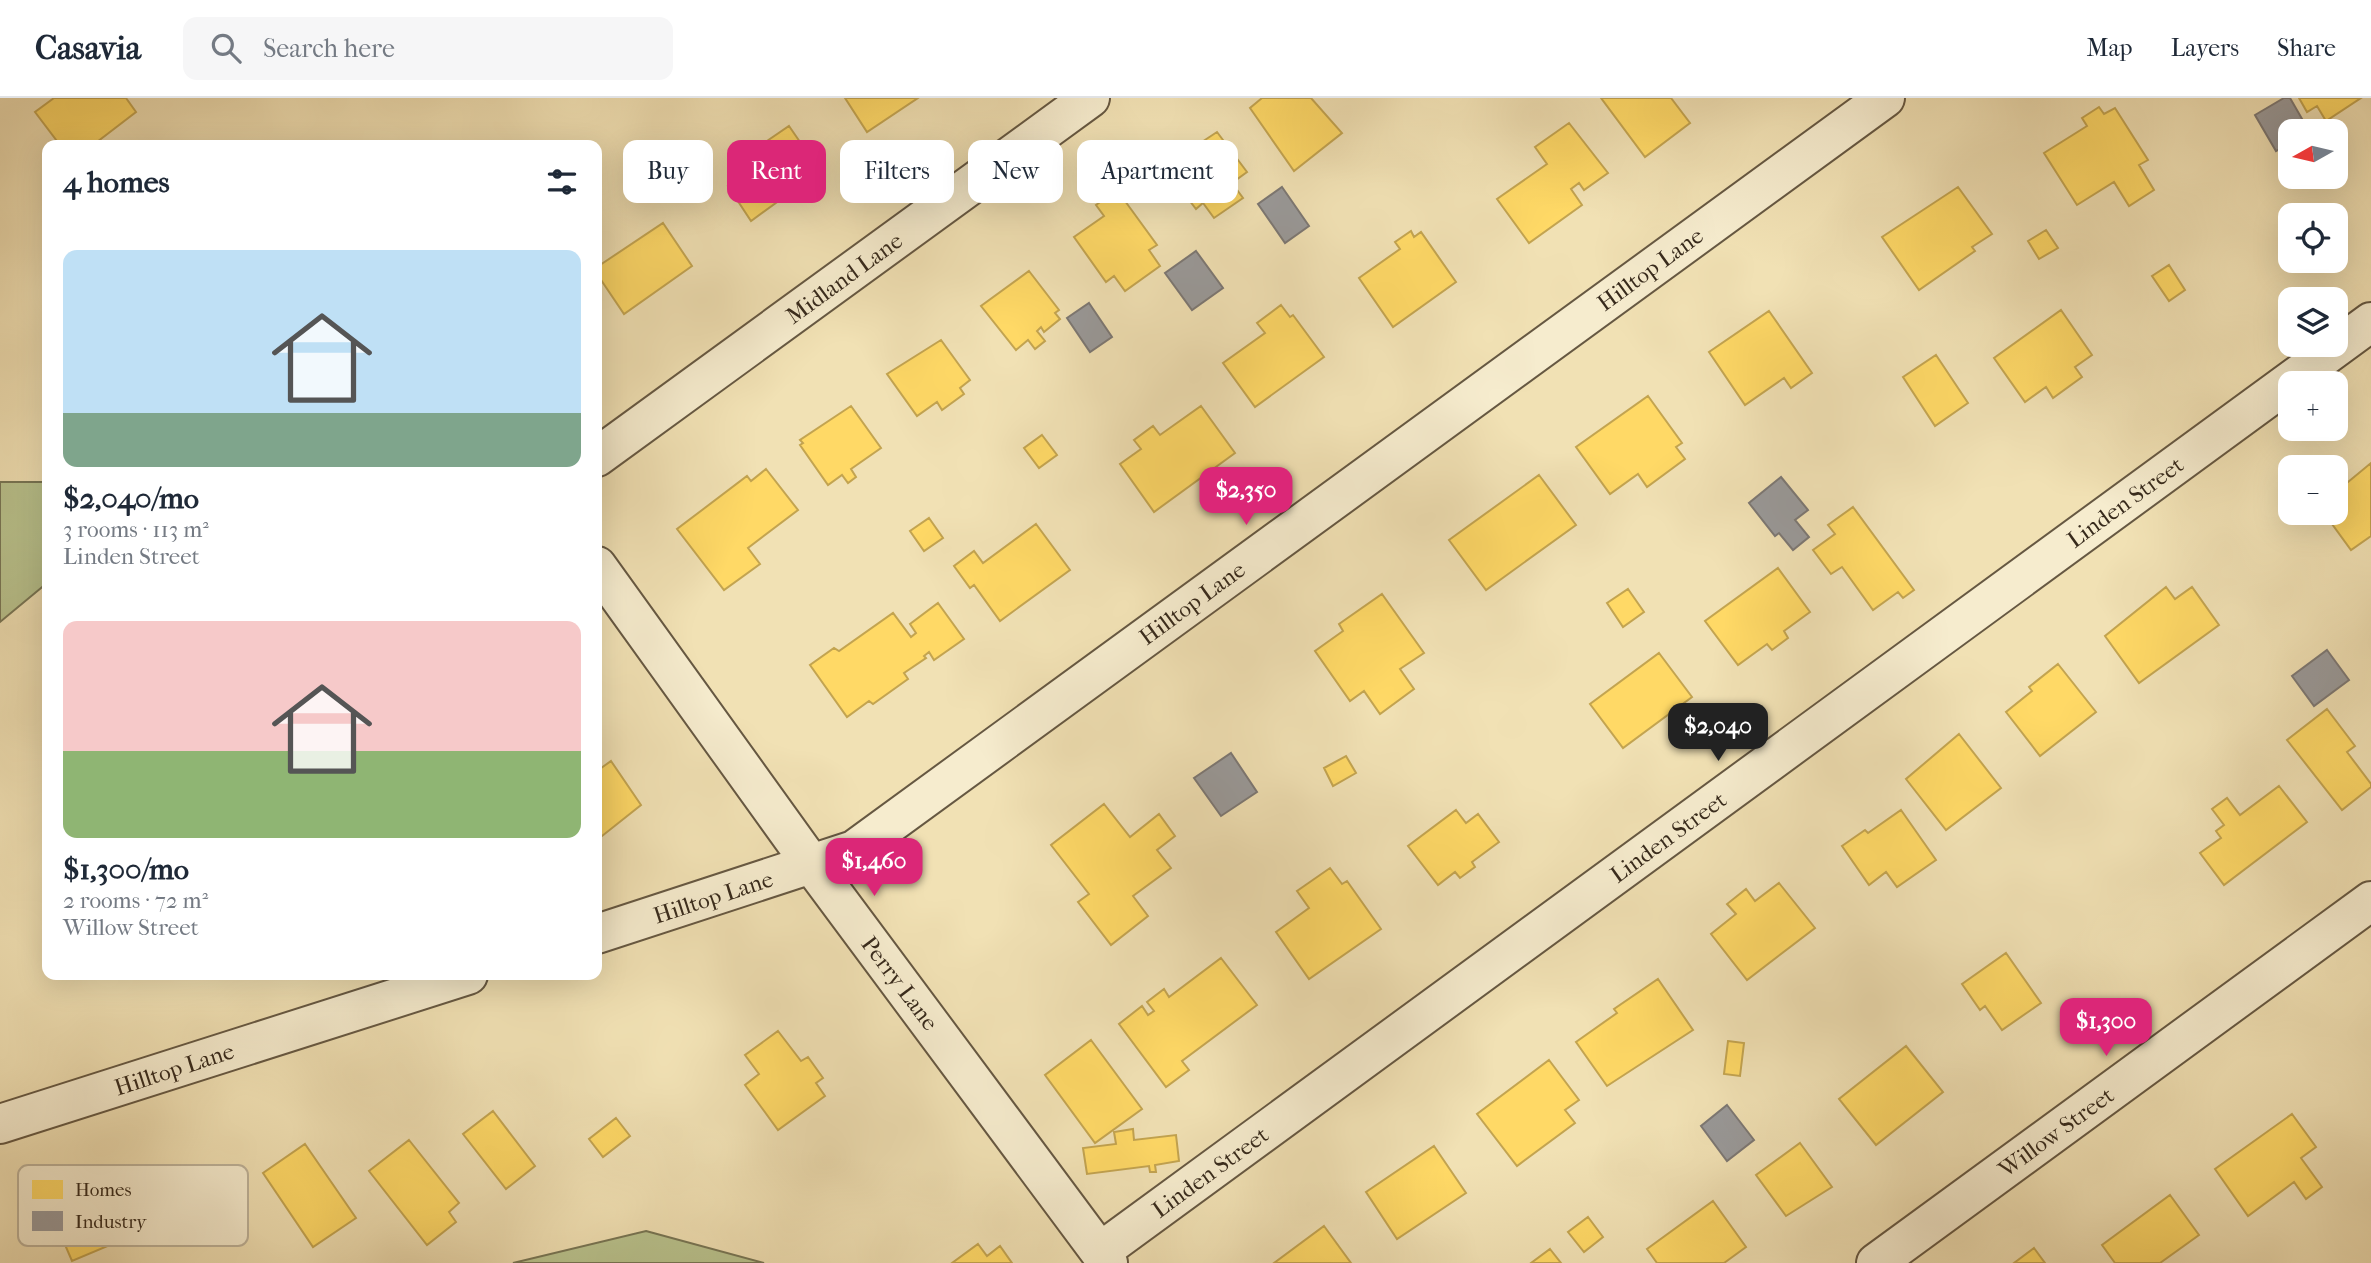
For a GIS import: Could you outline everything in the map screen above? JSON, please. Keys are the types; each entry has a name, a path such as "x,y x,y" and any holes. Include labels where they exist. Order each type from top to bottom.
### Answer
{"street":[{"name":"Midland Lane","path":"602,453 1090,98"},
{"name":"Hilltop Lane","path":"602,932 854,850 1885,98"},
{"name":"Linden Street","path":"1104,1258 2371,322"},
{"name":"Perry Lane","path":"602,573 812,865 1104,1258"},
{"name":"Willow Street","path":"1877,1263 2371,901"},
{"name":"Hilltop Lane","path":"0,1124 452,980"}],"green space":[{"path":"0,482 42,482 42,587 0,622"},
{"path":"646,1231 764,1263 513,1263"}],"building: Homes":[{"path":"54,98 126,98 136,112 100,140 56,140 35,112"},
{"path":"845,98 918,98 867,132"},
{"path":"1262,98 1311,98 1342,133 1294,171 1250,108"},
{"path":"1601,98 1671,98 1690,123 1645,157"},
{"path":"2299,98 2361,98 2329,119 2325,119 2317,106 2307,112"},
{"path":"2099,107 2104,114 2115,108 2148,160 2139,165 2154,190 2129,206 2114,182 2077,205 2044,153 2087,126 2082,118"},
{"path":"1569,123 1608,173 1584,190 1579,183 1571,189 1582,205 1529,243 1497,199 1547,164 1535,147"},
{"path":"789,126 799,140 768,140"},
{"path":"1217,132 1223,140 1205,140"},
{"path":"1238,160 1247,172 1238,179"},
{"path":"1958,187 1992,234 1972,247 1975,251 1919,290 1882,237"},
{"path":"739,203 776,203 751,221"},
{"path":"1126,203 1157,245 1149,250 1160,266 1125,291 1114,276 1106,282 1074,237 1104,216 1096,205"},
{"path":"1191,203 1203,203 1196,209"},
{"path":"1203,203 1236,203 1214,218"},
{"path":"663,223 692,266 624,314 602,281 602,264"},
{"path":"2046,230 2058,248 2039,259 2028,241"},
{"path":"1411,231 1414,237 1421,232 1456,282 1393,327 1359,278 1400,249 1395,242"},
{"path":"2169,265 2185,290 2169,301 2152,276"},
{"path":"1029,271 1059,310 1055,313 1060,319 1044,332 1041,327 1037,331 1045,341 1035,349 1028,340 1016,350 981,306"},
{"path":"1281,305 1290,317 1293,315 1324,357 1255,407 1223,363 1265,333 1257,323"},
{"path":"2061,310 2092,355 2075,367 2082,377 2053,398 2046,387 2025,402 1994,358"},
{"path":"1769,311 1812,373 1791,388 1784,378 1745,405 1709,352"},
{"path":"941,340 970,380 960,388 964,394 942,410 937,402 917,416 887,374"},
{"path":"1936,355 1968,403 1935,426 1903,377"},
{"path":"1648,396 1682,443 1676,447 1685,459 1647,487 1638,474 1610,494 1576,447"},
{"path":"851,406 881,448 851,469 856,477 848,483 842,475 828,485 800,445 803,443 800,440"},
{"path":"1201,406 1235,453 1154,512 1120,464 1141,449 1134,440 1153,426 1160,435"},
{"path":"1042,435 1057,455 1039,468 1024,448"},
{"path":"2371,463 2371,536 2351,550 2333,525 2348,525 2348,482"},
{"path":"766,469 798,510 748,548 760,564 724,590 677,529 747,476 751,481"},
{"path":"1539,475 1576,525 1486,590 1449,540"},
{"path":"1853,507 1914,590 1903,598 1898,592 1873,610 1842,567 1831,574 1813,550 1835,534 1828,525"},
{"path":"929,518 943,538 924,551 910,531"},
{"path":"1036,524 1070,570 1000,621 974,585 970,588 954,566 974,551 983,563"},
{"path":"1778,568 1810,612 1784,631 1788,638 1772,650 1767,644 1738,665 1705,621"},
{"path":"2166,587 2175,599 2192,587 2219,625 2139,683 2105,636"},
{"path":"1628,589 1644,612 1623,627 1607,603"},
{"path":"1382,594 1424,653 1400,669 1414,689 1380,714 1364,691 1350,701 1315,651 1343,631 1339,624"},
{"path":"938,603 964,639 934,660 929,652 924,656 926,658 904,673 908,679 873,704 869,701 847,717 810,665 834,648 839,651 893,613 911,637 916,633 910,624"},
{"path":"1659,653 1692,697 1623,748 1590,704"},
{"path":"2058,664 2096,712 2040,756 2006,712 2032,691 2029,687"},
{"path":"2327,709 2355,746 2347,752 2371,784 2371,787 2342,810 2287,740"},
{"path":"1959,734 2001,788 1946,830 1906,779"},
{"path":"1346,756 1356,773 1333,786 1324,768"},
{"path":"611,761 641,805 602,836 602,767"},
{"path":"2279,786 2307,822 2224,885 2200,853 2221,838 2216,831 2224,825 2212,809 2227,798 2240,815"},
{"path":"1104,804 1130,837 1159,814 1175,836 1157,850 1171,868 1133,896 1148,916 1111,945 1078,902 1089,894 1051,845"},
{"path":"1456,810 1466,823 1478,814 1499,842 1472,862 1475,867 1460,878 1455,872 1438,885 1408,846"},
{"path":"1901,810 1936,860 1897,887 1886,872 1869,885 1842,846 1865,830 1868,833"},
{"path":"1330,868 1342,884 1347,881 1381,929 1309,979 1276,932 1309,908 1297,891"},
{"path":"1779,883 1815,928 1747,980 1711,934 1736,914 1727,904 1746,889 1755,901"},
{"path":"2006,953 2041,1003 2002,1030 1985,1006 1980,1010 1962,984"},
{"path":"1221,958 1257,1005 1182,1061 1189,1070 1166,1087 1119,1024 1142,1006 1148,1015 1154,1011 1147,1002 1164,989 1169,997"},
{"path":"1658,979 1693,1030 1607,1086 1576,1042 1617,1013 1614,1009"},
{"path":"778,1031 801,1061 808,1057 823,1078 816,1083 825,1096 778,1130 745,1085 759,1074 745,1055"},
{"path":"1091,1040 1142,1109 1095,1143 1045,1075"},
{"path":"1728,1041 1744,1043 1740,1076 1724,1074"},
{"path":"1906,1046 1943,1092 1876,1145 1839,1099"},
{"path":"1549,1060 1579,1100 1565,1110 1575,1123 1517,1166 1477,1114"},
{"path":"493,1111 535,1166 506,1189 463,1134"},
{"path":"2292,1114 2316,1147 2301,1158 2322,1187 2306,1199 2294,1182 2248,1216 2215,1169"},
{"path":"616,1118 630,1136 603,1157 589,1139"},
{"path":"1133,1129 1134,1140 1176,1135 1179,1161 1155,1165 1156,1172 1150,1172 1149,1166 1087,1174 1083,1148 1116,1144 1114,1132"},
{"path":"409,1140 459,1203 449,1212 456,1222 427,1245 369,1171"},
{"path":"1800,1143 1832,1187 1786,1216 1756,1175"},
{"path":"305,1144 356,1218 313,1247 263,1173"},
{"path":"1434,1146 1466,1193 1397,1239 1366,1192"},
{"path":"2170,1195 2199,1235 2160,1263 2115,1263 2102,1245"},
{"path":"1713,1201 1746,1247 1724,1263 1657,1263 1647,1249"},
{"path":"1588,1217 1603,1237 1584,1252 1568,1232"},
{"path":"1324,1226 1351,1263 1274,1263"},
{"path":"978,1244 987,1256 1000,1246 1012,1263 952,1263"},
{"path":"66,1246 108,1246 72,1261"},
{"path":"2034,1248 2045,1263 2014,1263"},
{"path":"1550,1249 1561,1263 1531,1263"}],"building: Industry":[{"path":"2284,98 2290,98 2302,119 2278,119 2276,151 2255,115"},
{"path":"1282,187 1309,226 1285,243 1258,204"},
{"path":"1196,251 1223,288 1192,310 1165,273"},
{"path":"1089,303 1112,337 1090,352 1067,318"},
{"path":"1781,477 1808,510 1795,520 1809,537 1793,550 1779,533 1775,536 1749,503"},
{"path":"2327,650 2349,680 2314,706 2292,676"},
{"path":"1231,753 1257,792 1221,816 1194,778"},
{"path":"1727,1105 1754,1140 1727,1161 1701,1126"}]}
